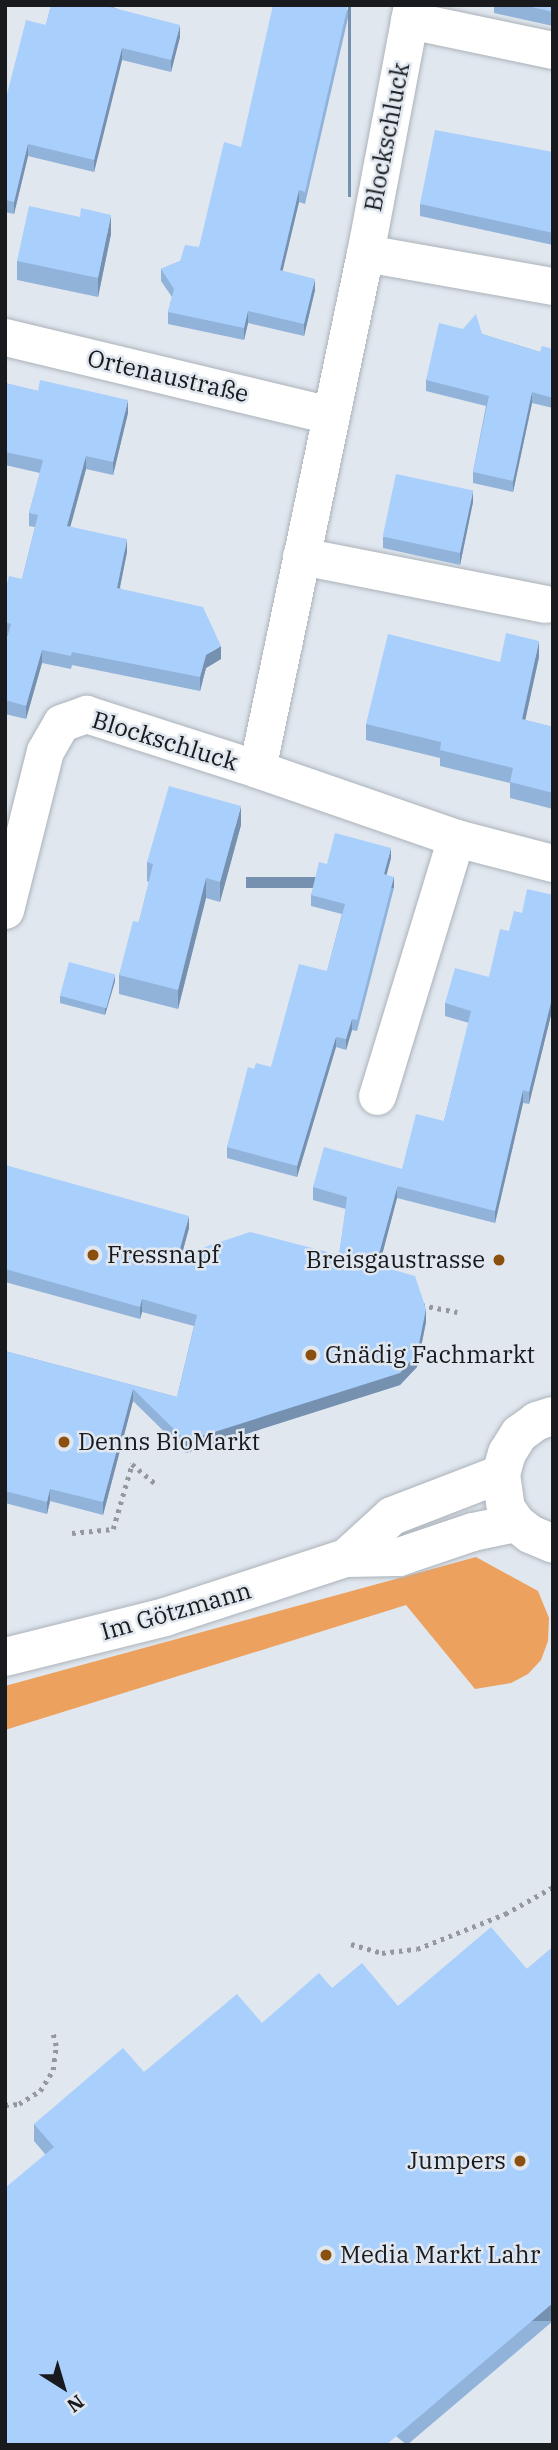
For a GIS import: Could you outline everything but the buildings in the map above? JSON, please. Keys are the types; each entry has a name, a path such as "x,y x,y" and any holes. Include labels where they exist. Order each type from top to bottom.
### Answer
{"street":[{"name":"Blockschluck","path":"257,769 365,253 411,13 553,50"},
{"path":"365,253 553,286"},
{"name":"Ortenaustraße","path":"5,337 331,415"},
{"path":"301,556 545,604"},
{"name":"Blockschluck","path":"5,910 45,751 61,723 86,714 257,769 456,838 553,863"},
{"path":"377,1096 456,838"},
{"path":"553,1416 537,1421 519,1434 506,1452 501,1474 506,1508 516,1523 530,1534 553,1544"},
{"name":"Im Götzmann","path":"346,1558 391,1516 501,1474"},
{"name":"Im Götzmann","path":"5,1657 165,1617 346,1558 399,1557 474,1532 516,1523"}],"path":[{"path":"421,1305 457,1312"},
{"path":"72,1533 114,1530 132,1464 158,1486"},
{"path":"351,1944 382,1953 417,1949 505,1914 553,1887"},
{"path":"5,2105 19,2104 40,2091 53,2070 56,2046 53,2034"}],"shaded area":[{"path":"476,1557 538,1591 549,1618 548,1641 541,1660 528,1674 511,1683 475,1689 406,1605 5,1730 5,1686"}],"place":[{"name":"Fressnapf","path":"93,1255"},
{"name":"Breisgaustrasse","path":"499,1260"},
{"name":"Gnädig Fachmarkt","path":"311,1355"},
{"name":"Denns BioMarkt","path":"64,1442"},
{"name":"Jumpers","path":"520,2161"},
{"name":"Media Markt Lahr","path":"326,2255"}]}
